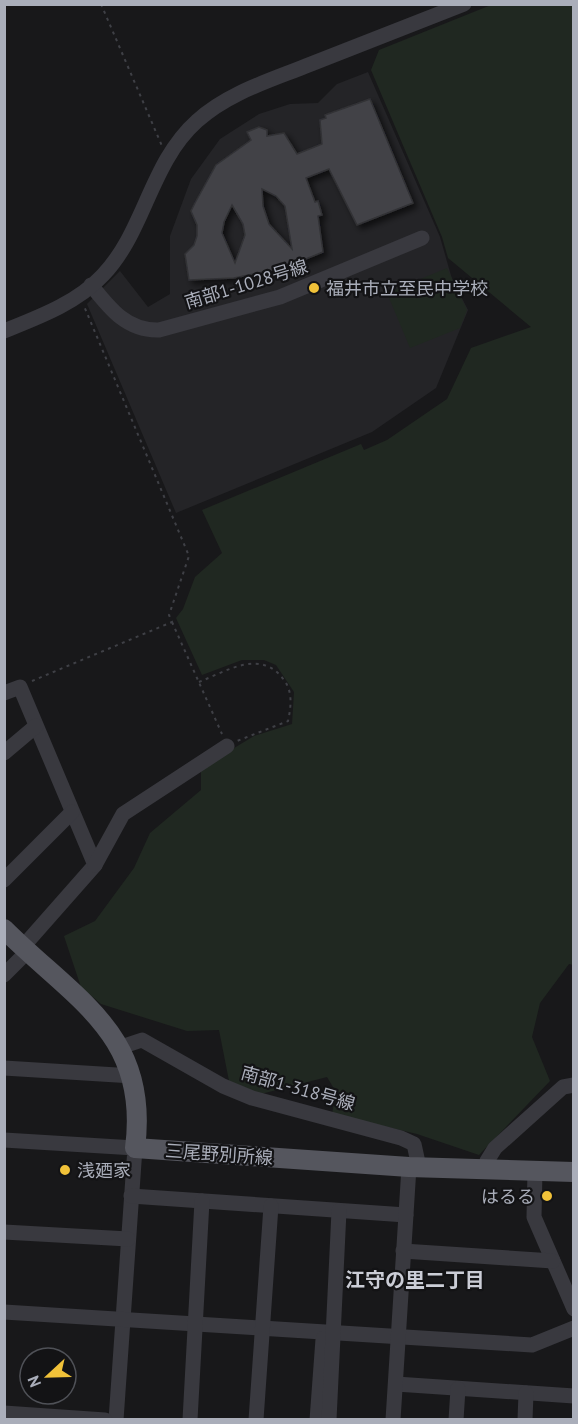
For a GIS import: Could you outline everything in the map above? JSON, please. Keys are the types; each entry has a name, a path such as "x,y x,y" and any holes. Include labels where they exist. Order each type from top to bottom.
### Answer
{"main road":[{"path":"4,929 93,1013 121,1047 133,1076 139,1117 135,1148"},
{"name":"三尾野別所線","path":"135,1148 414,1167 573,1172"}],"street":[{"path":"4,331 52,311 78,296 119,255 168,157 197,120 228,98 464,4"},
{"name":"南部1-1028号線","path":"91,285 126,322 147,330 159,330 280,297 423,238"},
{"path":"4,693 20,687 95,865"},
{"path":"4,753 36,726"},
{"path":"4,975 22,957 28,941 95,865 123,814 227,746"},
{"path":"4,880 72,812"},
{"name":"南部1-318号線","path":"121,1047 142,1040 223,1086 252,1098 401,1138 414,1144 414,1167"},
{"path":"4,1068 133,1076"},
{"path":"485,1170 487,1161 495,1148 563,1087 573,1085"},
{"path":"4,1140 135,1148 116,1419"},
{"path":"393,1419 406,1215 414,1167"},
{"path":"534,1171 534,1217 573,1309"},
{"path":"131,1196 406,1215"},
{"path":"190,1419 202,1201"},
{"path":"256,1419 271,1206"},
{"path":"329,1419 334,1340 331,1333 339,1211"},
{"path":"4,1232 128,1239"},
{"path":"403,1251 553,1260"},
{"path":"4,1312 398,1339 532,1345 573,1328"},
{"path":"317,1419 323,1339 331,1333"},
{"path":"396,1384 573,1396"},
{"path":"456,1419 458,1389"},
{"path":"525,1419 526,1393"},
{"path":"4,1413 105,1419"}],"path":[{"path":"101,4 168,157"},
{"path":"78,296 189,556 169,615 227,746 252,733 288,721 290,693 286,683 274,668 253,663 242,664 199,682"},
{"path":"20,687 172,622"}],"shaded area":[{"path":"491,5 573,5 574,965 569,964 540,1003 532,1037 550,1081 479,1155 417,1134 332,1114 336,1092 327,1077 261,1094 229,1081 219,1030 187,1031 101,1004 81,987 64,936 95,921 134,868 150,833 201,790 201,768 254,736 292,724 294,692 276,665 264,660 242,660 202,675 176,618 183,609 195,577 222,553 202,510 361,444 364,450 387,440 447,399 471,348 531,327 448,258 442,237 371,70 379,50"},
{"name":"福井市立至民中学校","path":"368,72 440,237 452,279 468,310 436,388 372,432 176,513 87,304 120,271 148,307 170,294 170,236 191,179 220,139 259,114 290,104 318,103 337,84"},
{"path":"447,268 467,310 460,328 410,348 387,293"}],"building":[{"path":"370,99 413,203 357,225 329,169 306,178 315,202 318,201 322,215 318,216 323,252 284,268 234,278 189,280 185,254 194,245 197,236 197,225 191,211 216,165 251,140 247,132 259,127 267,130 267,136 284,133 297,154 322,144 320,120 326,118 325,115","holes":["262,189 276,196 285,206 292,249 269,224 263,206","232,205 243,224 245,235 235,263 222,233 224,222"]}],"place":[{"name":"福井市立至民中学校","path":"314,288"},
{"name":"浅廼家","path":"65,1170"},
{"name":"はるる","path":"547,1196"}],"district":[{"name":"江守の里二丁目","path":"415,1280"}]}
